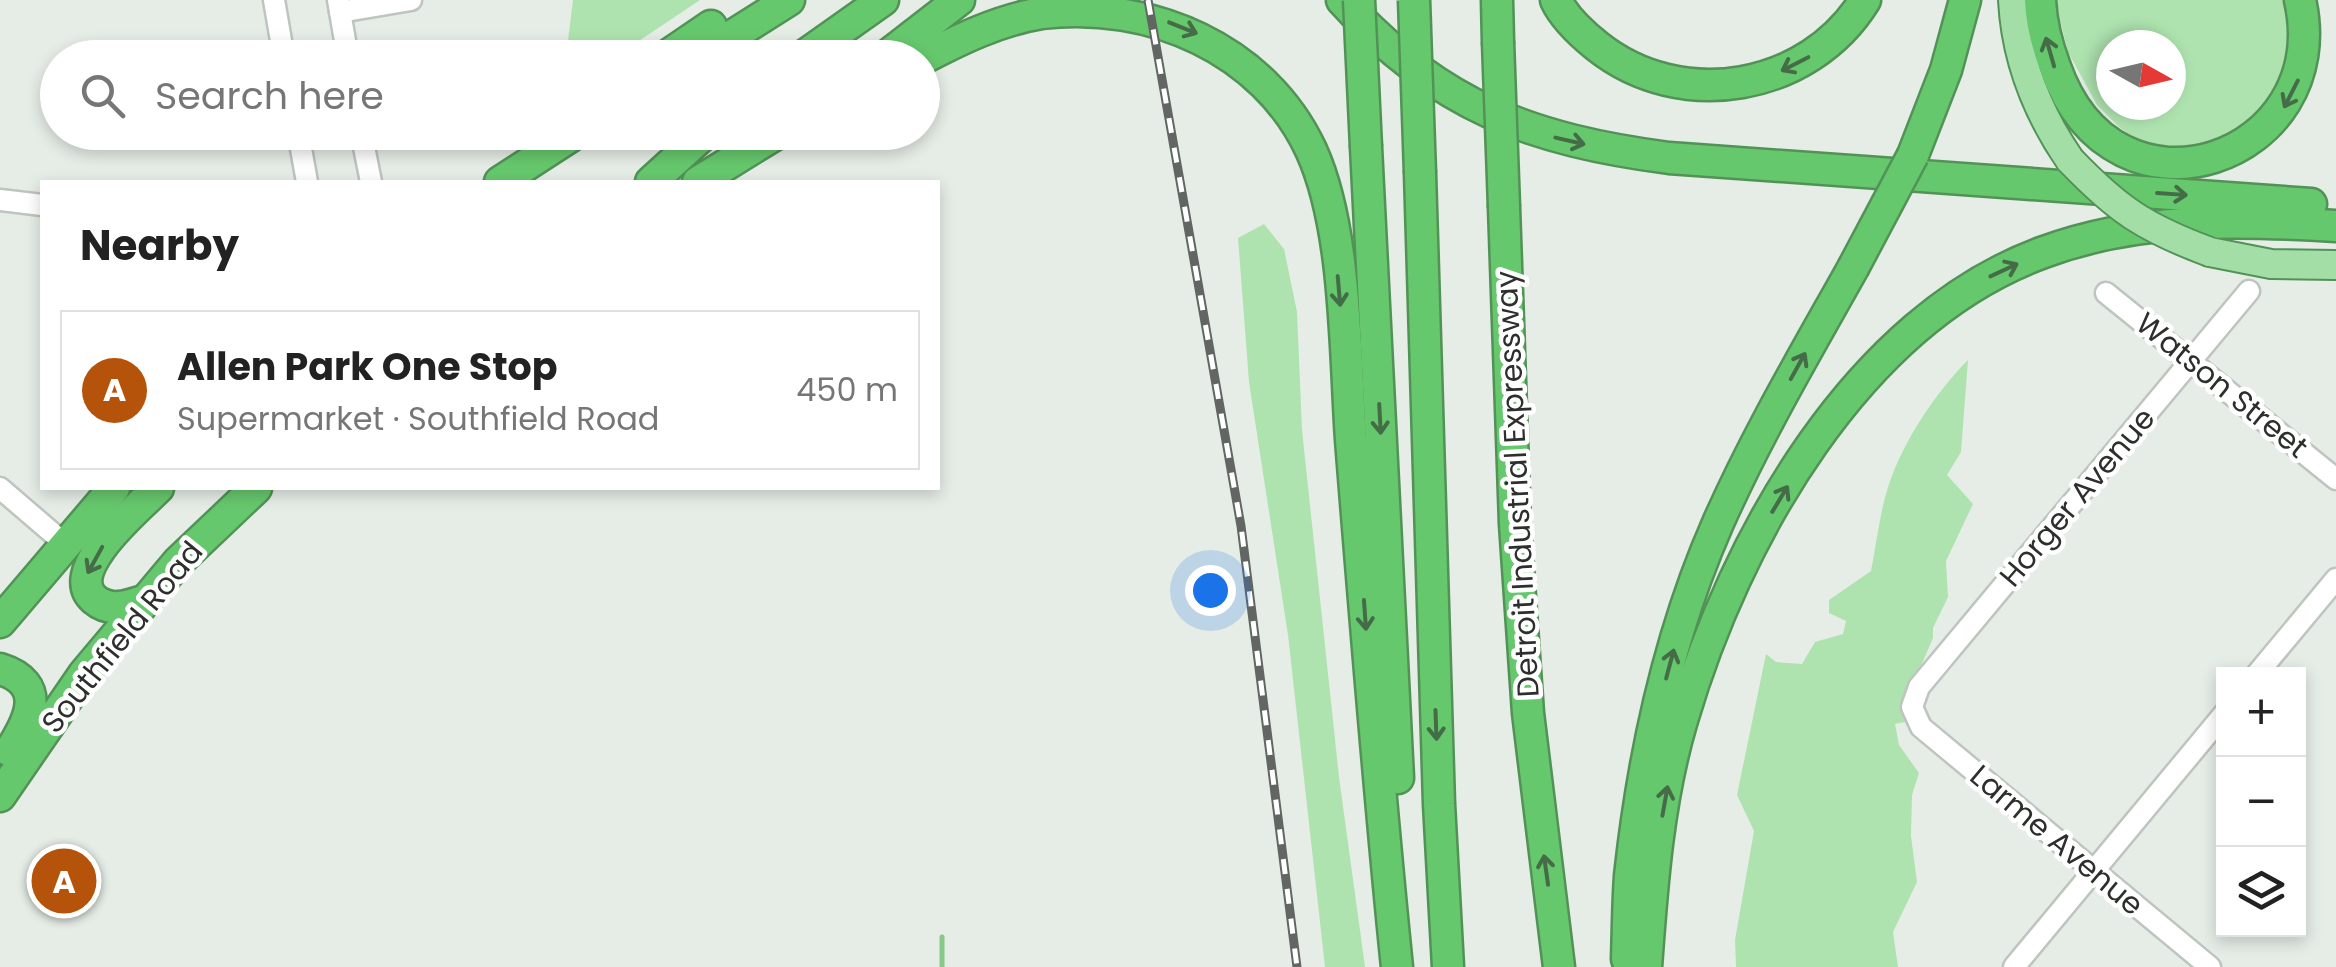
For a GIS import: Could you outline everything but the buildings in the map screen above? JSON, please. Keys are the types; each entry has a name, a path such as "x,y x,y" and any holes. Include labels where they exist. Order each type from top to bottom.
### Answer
{"highway":[{"path":"691,40 751,0"},
{"path":"726,40 789,0"},
{"path":"826,40 882,0"},
{"path":"907,40 959,0"},
{"path":"1342,0 1384,42 1443,88 1505,120 1548,136 1603,149 1669,158 2336,206"},
{"path":"1359,0 1409,967"},
{"path":"1414,0 1438,804 1448,967"},
{"name":"Detroit Industrial Expressway","path":"1497,0 1516,524 1528,713 1559,967"},
{"path":"1556,0 1588,39 1610,57 1650,76 1690,86 1717,86 1769,77 1800,63 1830,44 1866,0"},
{"path":"1933,101 1953,0"},
{"path":"1626,967 1630,879 1640,801 1653,728 1692,591 1718,524 1768,420 1913,155 1946,70 1966,0"},
{"path":"2040,0 2056,71 2084,120 2108,142 2135,157 2184,164 2236,152 2262,134 2288,102 2304,58 2306,31 2300,0"},
{"path":"940,51 998,24 1040,13 1073,9 1137,13 1180,26 1211,41 1243,64 1272,91 1312,152 1335,245 1397,967"},
{"path":"504,179 527,150"},
{"path":"504,179 550,150"},
{"path":"653,180 686,150"},
{"path":"701,180 750,150"},
{"path":"1646,967 1653,873 1665,795 1681,722 1705,653 1764,524 1808,452 1846,400 1888,353 1936,312 1987,278 2044,252 2108,233 2222,221 2336,226"},
{"path":"0,622 112,490"},
{"path":"146,600 125,608 106,606 92,598 86,582 90,560 156,490"},
{"path":"202,539 214,506 228,490"},
{"name":"Southfield Road","path":"0,796 84,674 202,539 254,490"},
{"path":"0,669 24,682 30,693 31,710 0,766"}],"main road":[{"path":"2013,0 2019,48 2042,114 2070,160 2108,200 2139,222 2210,252 2271,264 2336,265"}],"street":[{"path":"274,0 281,40"},
{"path":"345,40 339,6 410,0"},
{"path":"301,150 307,180"},
{"path":"0,200 40,205"},
{"name":"Horger Avenue","path":"1912,707 1919,687 2249,291"},
{"name":"Watson Street","path":"2106,293 2336,479"},
{"path":"0,488 64,543"},
{"path":"2263,667 2336,579"},
{"name":"Larme Avenue","path":"1912,707 1921,726 2210,967"},
{"path":"2014,967 2216,724"}],"green space":[{"path":"573,0 700,0 640,40 568,40"},
{"path":"2055,0 2286,0 2288,74 2247,132 2185,153 2142,142 2112,120 2186,120 2186,30 2096,30 2096,103 2068,52"},
{"path":"1264,224 1284,249 1297,312 1302,430 1339,777 1365,967 1325,967 1288,635 1249,382 1238,238"},
{"path":"1968,360 1961,452 1947,475 1973,504 1946,561 1948,597 1904,705 1905,722 1895,724 1899,745 1919,773 1912,795 1911,836 1917,882 1893,932 1898,967 1736,967 1735,940 1754,831 1737,795 1766,654 1776,662 1802,664 1815,642 1843,634 1846,621 1829,613 1829,600 1871,571 1884,503 1900,458 1931,405"}],"waterway":[{"path":"942,937 942,967"}],"railway":[{"path":"1148,0 1241,526 1297,967"}],"place":[{"name":"Allen Park One Stop","path":"64,881"}]}
